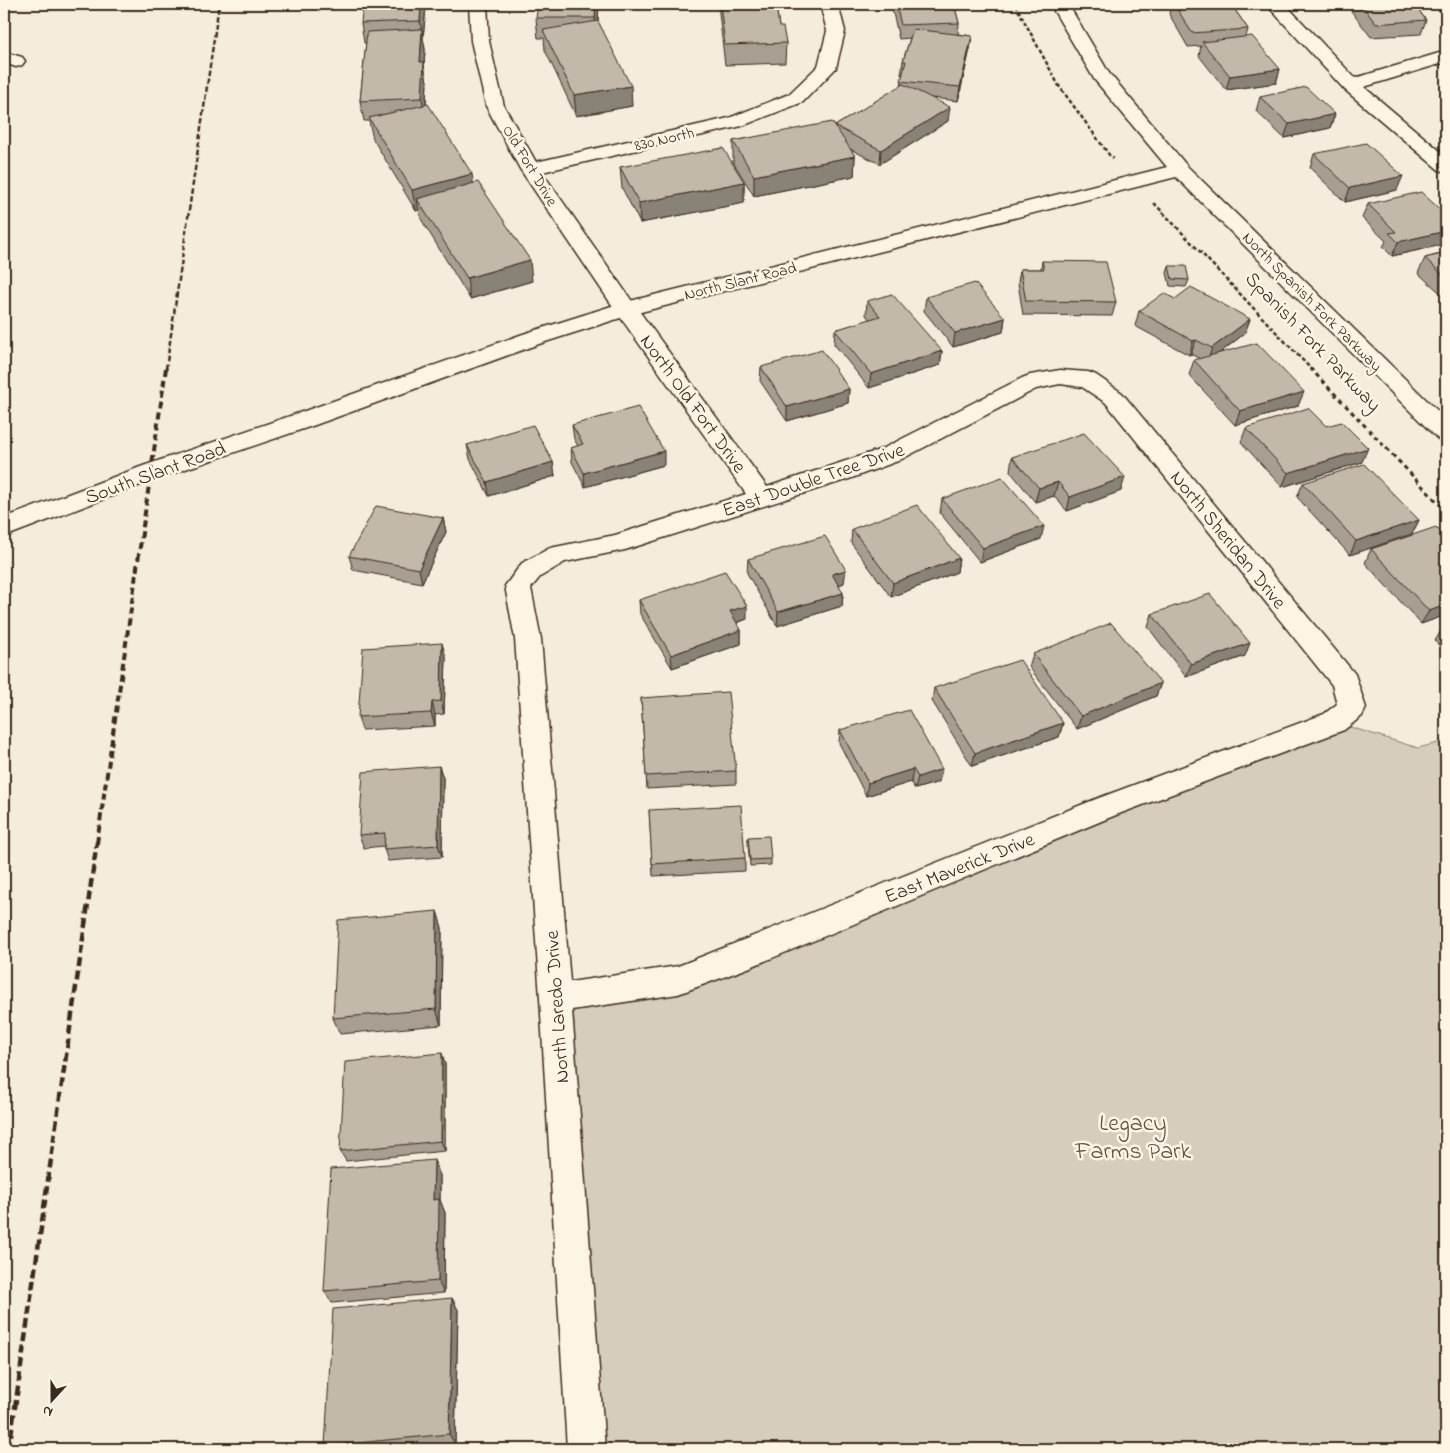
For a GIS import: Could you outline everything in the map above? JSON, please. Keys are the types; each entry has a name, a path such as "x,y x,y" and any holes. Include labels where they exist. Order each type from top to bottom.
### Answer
{"street":[{"name":"Old Fort Drive","path":"478,4 480,41 495,106 530,169 626,309"},
{"name":"830 North","path":"530,169 735,122 796,98 827,68 836,31 829,4"},
{"path":"1058,4 1100,75 1180,170"},
{"path":"1275,4 1351,85 1446,166"},
{"path":"1351,85 1446,56"},
{"name":"North Slant Road","path":"308,419 532,339 626,309 1180,170"},
{"name":"North Spanish Fork Parkway","path":"1180,170 1446,433"},
{"name":"North Old Fort Drive","path":"626,309 762,498"},
{"name":"East Double Tree Drive","path":"531,570 559,554 616,544 890,455 1030,383 1060,377 1088,380"},
{"name":"North Sheridan Drive","path":"1088,380 1114,398 1345,681 1352,708"},
{"name":"South Slant Road","path":"4,528 151,472 308,419"},
{"name":"North Laredo Drive","path":"531,570 518,586 528,639 556,998 586,1449"},
{"name":"East Maverick Drive","path":"556,998 626,990 678,980 737,958 1106,807 1334,722 1352,708"}],"path":[{"path":"1015,4 1059,86 1110,156 1116,159"},
{"name":"Spanish Fork Parkway","path":"1152,200 1446,511"}],"green space":[{"name":"Legacy Farms Park","path":"1334,722 1418,748 1446,741 1446,1449 586,1449 556,998 678,980"}],"building":[{"path":"363,4 421,4 420,21 361,23"},
{"path":"538,4 596,4 595,18 536,18"},
{"path":"720,4 776,4 779,27 783,27 786,43 725,45"},
{"path":"896,4 954,4 959,23 901,25"},
{"path":"1174,4 1231,4 1248,29 1192,33"},
{"path":"1361,4 1414,4 1426,20 1376,24"},
{"path":"598,21 631,86 574,95 543,30"},
{"path":"422,29 420,62 424,62 422,98 360,101 367,32"},
{"path":"913,29 972,36 960,87 901,81 906,61 903,61"},
{"path":"1252,36 1280,69 1230,76 1202,42"},
{"path":"903,84 950,107 881,150 835,126"},
{"path":"1306,87 1335,114 1289,124 1260,97"},
{"path":"428,104 472,174 412,190 369,118"},
{"path":"832,122 855,156 754,176 733,141"},
{"path":"1366,143 1403,176 1350,188 1314,154"},
{"path":"723,148 744,182 639,203 620,167"},
{"path":"478,182 530,260 467,278 417,199"},
{"path":"1421,192 1446,215 1446,231 1398,242 1389,233 1396,232 1368,204"},
{"path":"1446,253 1446,278 1425,258"},
{"path":"1042,261 1106,262 1116,302 1026,301 1020,269 1044,269"},
{"path":"1169,266 1186,266 1189,280 1172,279"},
{"path":"975,283 1005,318 955,333 926,297"},
{"path":"1191,287 1250,319 1212,348 1196,340 1193,341 1139,311 1164,293 1175,299"},
{"path":"892,294 942,351 871,374 835,330 880,316 867,301"},
{"path":"1257,343 1304,392 1240,411 1194,360"},
{"path":"822,350 849,389 787,407 761,367"},
{"path":"638,407 664,451 584,473 571,448 583,444 572,425"},
{"path":"1308,408 1326,426 1342,422 1368,448 1288,473 1246,428"},
{"path":"533,425 553,462 487,482 467,445"},
{"path":"1084,433 1125,477 1070,497 1058,482 1039,488 1012,457"},
{"path":"1364,464 1419,520 1356,541 1303,483"},
{"path":"1002,477 1044,526 983,548 942,499"},
{"path":"917,505 959,558 893,583 852,529"},
{"path":"376,506 443,518 419,569 349,556"},
{"path":"1436,527 1446,537 1446,605 1429,611 1371,549"},
{"path":"825,536 846,570 832,574 843,593 778,612 748,559"},
{"path":"725,571 747,606 730,611 741,630 671,655 639,600"},
{"path":"1210,594 1250,643 1191,664 1152,614"},
{"path":"1111,623 1161,683 1081,716 1033,654"},
{"path":"442,643 441,701 432,702 431,713 358,717 363,648"},
{"path":"1020,660 1063,723 975,753 934,688"},
{"path":"728,692 736,771 646,776 641,698"},
{"path":"909,710 942,769 918,777 913,769 868,783 840,730"},
{"path":"439,766 438,845 384,849 385,833 359,835 363,772"},
{"path":"741,805 745,858 652,864 649,810"},
{"path":"769,836 771,859 750,860 748,837"},
{"path":"437,911 436,1009 333,1018 338,920"},
{"path":"442,1053 441,1141 340,1151 345,1062"},
{"path":"434,1160 433,1200 439,1199 438,1281 324,1291 331,1169"},
{"path":"452,1298 449,1434 325,1446 333,1309"}],"railway":[{"path":"166,369 219,4"},
{"path":"97,843 166,368"},
{"path":"9,1449 97,842"}]}
